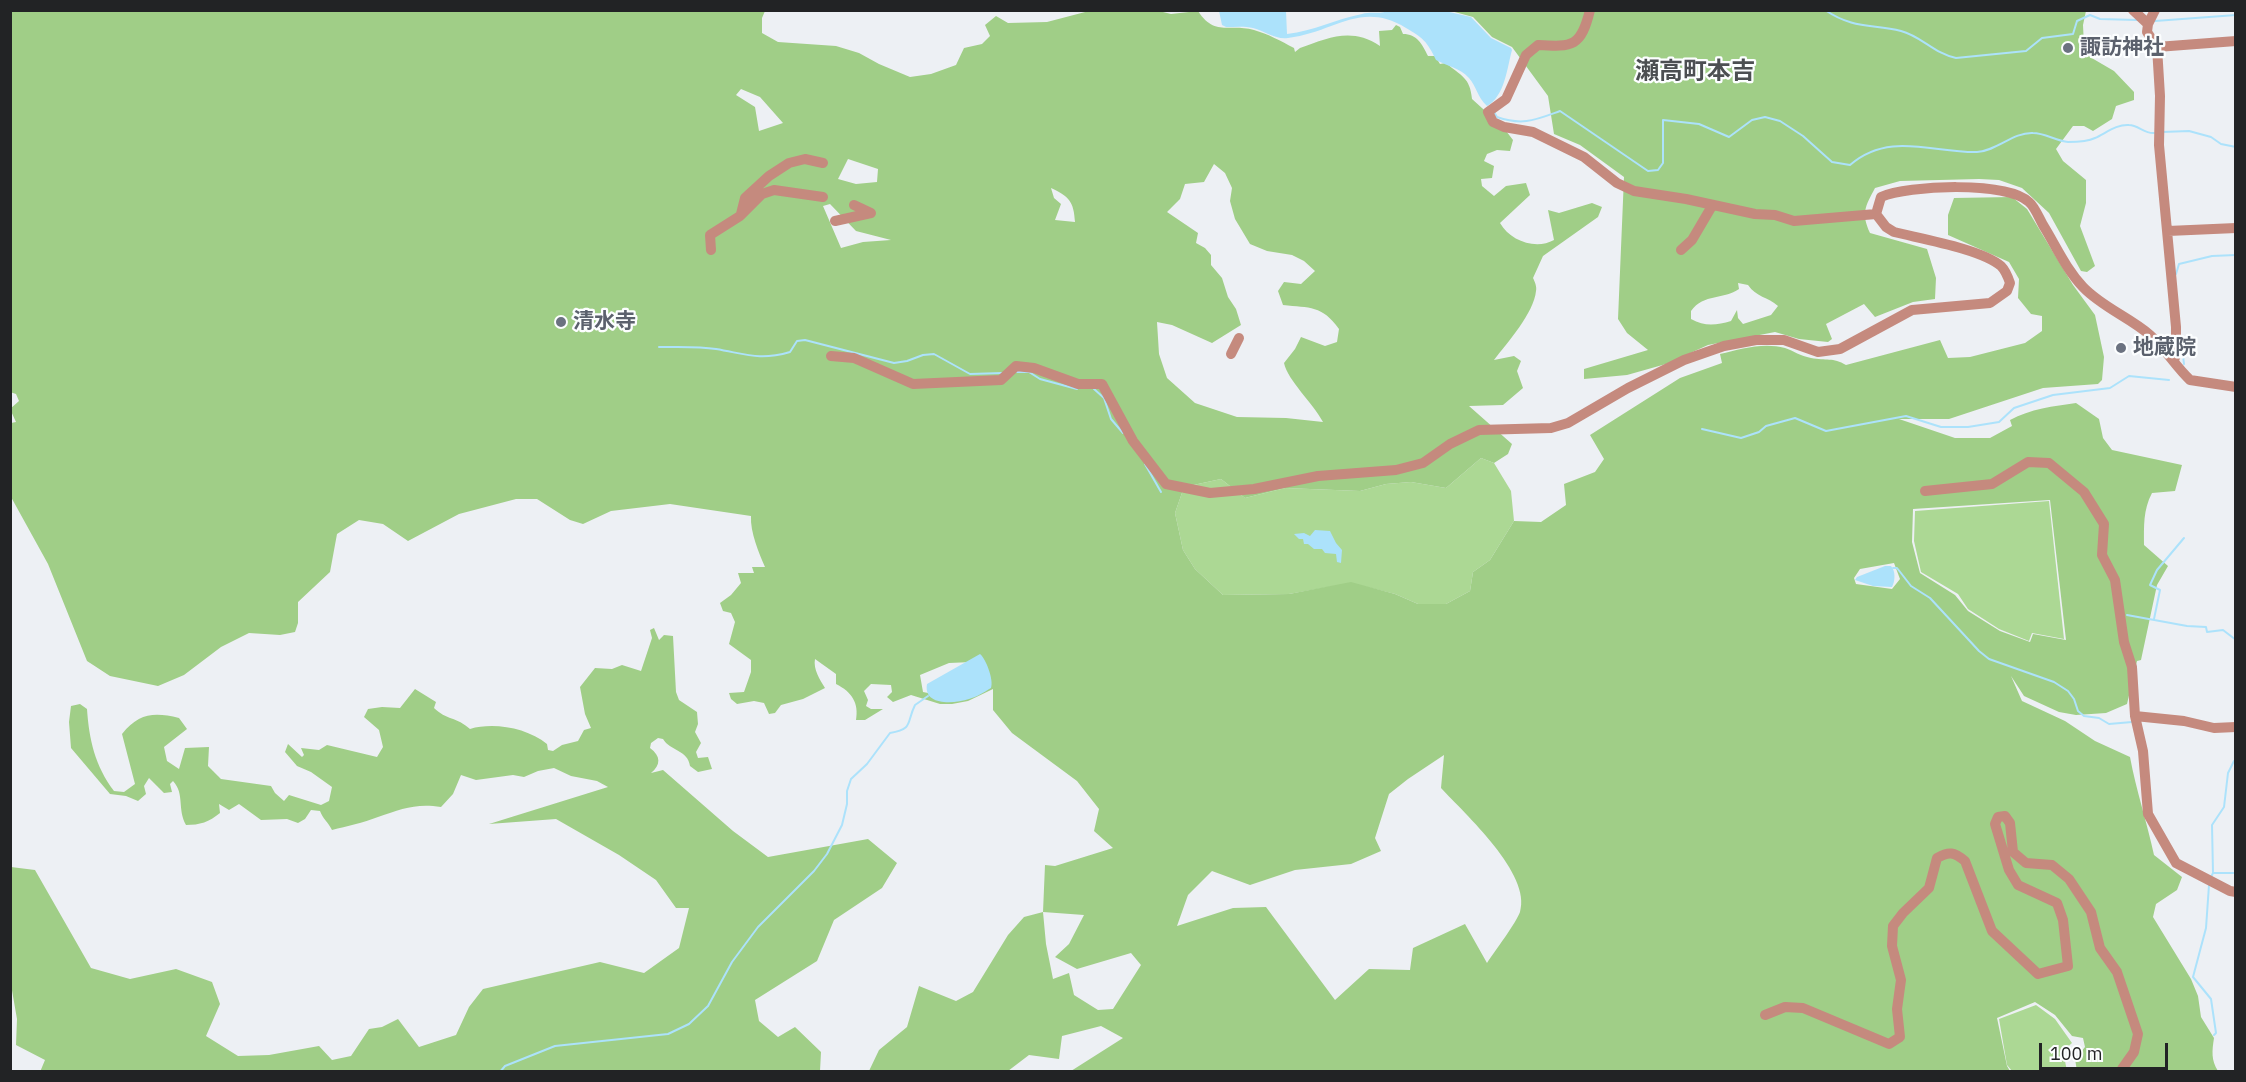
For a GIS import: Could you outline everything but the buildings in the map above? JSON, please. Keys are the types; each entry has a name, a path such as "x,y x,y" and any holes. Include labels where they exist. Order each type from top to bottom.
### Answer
{"street":[{"path":"1590,10 1584,31 1573,44 1563,47 1538,45 1526,55 1506,99 1488,112 1493,122 1548,138 1584,157 1617,183 1634,191 1686,199 1755,214 1775,215 1794,221 1875,214"},
{"path":"2133,10 2148,24"},
{"path":"2155,10 2147,32 2157,47 2160,96 2159,145 2176,327 2174,361"},
{"path":"2157,47 2235,41"},
{"path":"740,216 746,198 769,176 789,163 805,159 823,163"},
{"path":"1875,214 1881,197 1898,191 1978,188 2012,191 2029,202 2069,270 2081,285 2149,334 2184,375 2196,382 2235,387"},
{"path":"711,250 710,235 740,216 762,194 774,190 823,197"},
{"path":"835,221 871,213 854,206"},
{"path":"1681,250 1692,240 1712,206"},
{"path":"831,356 854,358 913,384 1001,380 1016,366 1034,368 1078,384 1102,384 1133,441 1166,484 1210,493 1254,489 1318,477 1396,470 1423,463 1450,444 1479,430 1551,428 1568,423 1628,388 1684,360 1724,346 1756,340 1784,340 1802,348 1818,351 1840,349 1912,310 1990,303 2007,291 2010,283 2008,276 2003,268 1990,259 1894,232 1886,227 1875,214"},
{"path":"2168,231 2235,228"},
{"path":"1231,354 1239,338"},
{"path":"1925,490 1992,484 2028,462 2049,463 2084,492 2104,524 2102,555 2115,580 2124,642 2132,667 2135,716 2143,751 2148,814 2176,863 2230,891 2235,891"},
{"path":"2135,716 2184,721 2214,728 2235,727"},
{"path":"1764,1015 1785,1007 1803,1008 1888,1044 1900,1037 1897,1009 1901,980 1892,946 1893,926 1929,888 1937,858 1946,853 1955,853 1965,861 1992,931 2038,974 2068,966 2063,920 2057,903 2018,885 2008,870 1995,824 1998,817 2005,816 2010,823 2013,852 2026,863 2052,865 2069,879 2091,912 2100,948 2117,972 2138,1034 2134,1052 2122,1069 2123,1071"}],"green space":[{"path":"1155,10 1171,14 1198,11 1204,19 1217,27 1245,28 1259,32 1294,48 1295,52 1311,44 1340,36 1359,37 1380,46 1379,31 1392,30 1396,25 1400,27 1403,34 1408,34 1418,41 1428,56 1435,56 1440,64 1446,63 1464,78 1469,86 1472,99 1503,127 1513,140 1510,151 1497,150 1487,154 1484,161 1494,166 1492,178 1481,179 1482,186 1494,196 1506,186 1526,183 1530,195 1500,223 1510,235 1532,244 1547,243 1554,240 1548,210 1559,213 1592,203 1602,207 1598,217 1543,256 1533,278 1536,289 1530,309 1494,360 1514,356 1521,361 1517,371 1523,388 1503,405 1469,406 1512,444 1508,454 1494,463 1481,458 1446,488 1411,482 1386,484 1360,491 1285,488 1245,498 1221,479 1184,487 1175,513 1183,550 1195,569 1223,595 1289,594 1351,582 1395,594 1418,604 1446,604 1470,591 1473,572 1490,560 1514,521 1541,522 1566,505 1564,484 1595,472 1604,459 1590,435 1680,378 1722,363 1720,354 1752,347 1777,346 1807,357 1833,360 1846,365 1940,340 1948,358 1970,357 2025,343 2042,331 2042,316 2031,314 2018,298 2019,279 2009,262 1948,235 1948,215 1954,198 2012,197 2027,209 2073,285 2095,315 2104,357 2102,380 2098,384 2043,388 1949,419 1899,419 1955,438 1990,438 2012,426 2010,420 2018,416 2042,408 2076,403 2099,419 2103,438 2112,450 2182,465 2175,491 2152,493 2147,506 2144,545 2168,566 2157,585 2141,660 2137,661 2127,704 2106,713 2076,715 2059,712 2024,696 2011,676 2022,701 2065,721 2095,741 2130,757 2154,855 2182,877 2177,890 2156,904 2153,917 2191,979 2198,996 2201,1017 2214,1038 2213,1055 2218,1071 2077,1071 2075,1059 2085,1047 2083,1038 2072,1036 2055,1015 2035,1002 1997,1018 2010,1071 1071,1071 1123,1038 1101,1026 1062,1036 1059,1059 1029,1055 1008,1071 869,1071 879,1050 907,1027 919,986 956,1001 973,992 1008,935 1024,917 1043,912 1045,865 1055,866 1113,848 1094,831 1099,809 1077,781 1012,733 993,710 993,689 968,701 940,704 911,695 893,702 887,697 892,692 891,685 871,684 864,691 868,700 866,706 871,709 883,709 865,720 856,720 855,703 850,694 836,684 836,674 815,659 816,670 825,688 803,699 781,705 775,713 769,714 764,703 754,701 737,704 731,699 729,693 744,692 751,672 751,660 729,644 735,622 731,613 723,611 720,603 741,583 738,573 754,573 752,567 765,567 753,535 751,516 670,504 611,511 583,524 570,520 537,499 516,499 459,514 408,541 383,524 359,520 337,534 330,572 298,602 298,623 295,632 280,635 249,633 221,647 184,675 158,686 110,676 87,661 48,564 11,497 11,423 16,422 10,409 19,401 16,394 10,392 11,11 765,11 762,18 762,33 778,42 836,46 859,53 910,77 931,74 956,65 964,48 982,44 990,36 985,25 996,16 1008,23 1047,22 1089,11","holes":["741,89 760,97 783,123 759,131 755,107 736,95","848,159 878,169 877,182 856,184 838,179","1214,164 1225,173 1232,188 1230,201 1235,219 1250,244 1267,251 1292,255 1304,261 1315,271 1301,284 1284,282 1278,291 1283,305 1315,309 1327,316 1339,329 1337,342 1325,346 1301,337 1284,363 1290,377 1323,422 1286,418 1237,417 1195,403 1167,378 1159,354 1157,322 1172,325 1212,343 1241,325 1222,278 1211,265 1211,255 1196,243 1198,233 1167,212 1180,199 1185,184 1204,182","1051,188 1062,194 1072,205 1075,222 1055,220 1061,204 1054,198","830,204 856,231 891,240 863,242 841,248 823,206","2050,500 2066,640 2033,634 2030,642 2000,631 1968,611 1955,595 1920,573 1912,542 1913,509","1894,563 1900,579 1892,589 1856,584 1854,578 1860,569","972,662 933,694 923,692 920,675 949,663","1444,755 1441,788 1480,829 1507,863 1516,880 1521,897 1518,917 1487,963 1465,924 1413,948 1410,970 1369,969 1335,1000 1266,907 1233,908 1177,926 1188,895 1212,871 1250,885 1295,870 1351,864 1381,851 1375,838 1389,794","1043,912 1084,915 1069,944 1055,957 1077,969 1131,953 1141,965 1113,1009 1098,1010 1074,995 1069,973 1053,979"]},
{"path":"1451,11 2086,11 2083,25 2084,46 2090,57 2114,71 2134,92 2134,100 2116,106 2112,119 2093,131 2084,126 2073,126 2056,149 2063,161 2086,180 2086,203 2080,226 2095,266 2087,272 2081,271 2049,213 2022,188 1999,180 1900,181 1875,188 1865,210 1867,226 1870,233 1927,249 1936,278 1935,299 1913,302 1875,317 1864,304 1826,324 1832,339 1828,342 1799,339 1775,332 1708,345 1666,364 1627,375 1584,379 1584,369 1648,350 1627,333 1618,319 1624,177 1580,145 1554,134 1548,96 1512,47 1492,37 1473,17","holes":["1738,283 1748,285 1778,306 1771,315 1743,324 1738,318 1737,310 1731,321 1721,324 1706,324 1691,319 1691,311 1696,305 1739,289"]},
{"path":"1481,458 1494,463 1511,491 1514,521 1490,560 1473,572 1470,591 1446,604 1418,604 1395,594 1351,583 1289,594 1223,595 1195,569 1183,550 1175,513 1184,487 1221,479 1245,498 1285,488 1360,491 1386,484 1411,482 1446,488"},
{"path":"2049,501 2064,639 2032,633 2029,641 1999,629 1968,609 1958,594 1921,572 1914,541 1915,511"},
{"path":"654,628 659,640 664,635 673,636 676,692 679,700 697,712 698,724 695,732 701,743 696,752 698,758 708,757 712,769 698,772 690,766 686,757 663,739 658,738 651,743 650,748 658,757 657,767 651,773 663,770 733,831 768,857 868,839 897,863 882,888 834,920 817,961 755,1000 759,1021 778,1037 795,1027 821,1052 820,1071 40,1072 45,1060 16,1045 17,1019 10,979 11,867 35,870 91,968 130,979 176,969 212,982 220,1004 206,1036 238,1056 269,1055 319,1046 332,1060 351,1056 369,1029 382,1027 398,1019 419,1047 456,1035 469,1007 483,989 600,962 644,973 679,948 689,908 676,908 656,880 619,855 556,819 489,824 608,787 597,781 571,776 554,768 524,777 513,775 476,780 461,775 453,794 441,807 409,808 332,830 320,811 311,810 305,819 298,823 287,819 261,820 239,804 229,810 219,804 220,813 212,819 200,824 186,825 179,791 173,781 170,784 172,792 164,793 149,778 144,786 146,794 138,801 126,796 110,794 71,748 69,722 71,706 80,704 87,709 94,752 107,782 114,791 124,792 135,784 122,734 141,718 162,715 179,718 187,729 164,747 167,761 179,769 185,748 209,747 208,766 221,779 271,786 284,801 289,795 321,805 329,801 332,787 311,772 297,766 285,752 288,744 302,757 304,755 301,748 319,750 327,745 377,757 383,747 379,730 364,717 368,709 400,708 415,689 436,702 434,708 438,712 461,722 470,729 500,726 520,730 539,738 547,744 548,750 553,751 562,745 578,741 584,730 591,728 585,714 580,687 595,668 612,669 622,665 641,671 652,638 650,630"},
{"path":"2036,1005 2055,1019 2072,1043 2063,1051 2067,1071 2012,1071 2007,1065 1999,1019"}],"water":[{"path":"1389,10 1445,11 1471,17 1491,38 1511,48 1502,89 1498,96 1487,106 1472,81 1458,69 1436,60 1421,38 1390,20 1375,17 1361,18 1304,35 1284,38 1275,37 1250,27 1226,27 1222,25 1219,11 1286,11 1287,34 1352,16"},
{"path":"1315,530 1330,531 1342,550 1341,563 1337,562 1336,554 1314,549 1304,544 1303,539 1299,539 1294,534 1304,533 1310,536"},
{"path":"1885,566 1891,566 1894,571 1892,587 1873,586 1855,580 1857,577"},
{"path":"980,654 989,670 991,688 975,697 956,702 941,702 930,696 927,684"}],"waterway":[{"path":"1825,10 1854,23 1908,33 1941,53 1956,58 2026,51 2042,38 2073,34 2077,21 2090,15 2100,19 2137,20"},
{"path":"2155,21 2236,15"},
{"path":"1494,112 1497,117 1506,120 1522,121 1560,111 1648,171 1658,170 1663,163 1663,120 1699,124 1729,137 1752,120 1765,117 1780,121 1803,136 1832,162 1850,165 1865,155 1896,146 1977,152 2026,133 2037,133 2068,142 2092,139 2125,125 2132,125 2154,133"},
{"path":"2162,132 2189,131 2211,137 2221,144 2236,147"},
{"path":"2176,274 2179,264 2212,256 2236,255"},
{"path":"659,347 702,347 753,356 770,356 790,352 797,341 805,340 894,363 934,354 970,374 1002,373"},
{"path":"2181,340 2184,364"},
{"path":"1017,372 1029,372 1040,379 1077,389"},
{"path":"1702,429 1741,438 1759,432 1766,426 1795,418 1826,431 1906,416 1941,427 1968,427 1999,422 2014,408 2053,395 2110,388 2129,376 2169,380"},
{"path":"1094,389 1104,398 1111,419 1123,433"},
{"path":"1145,464 1161,492"},
{"path":"2154,619 2160,590 2150,585 2157,570 2184,538"},
{"path":"1893,568 1897,568 1911,586 1930,598 1989,659 2054,682 2068,691 2078,711 2084,716 2099,718 2109,724 2132,722"},
{"path":"2127,615 2187,626 2206,627 2207,632 2223,630 2236,640"},
{"path":"500,1072 505,1066 555,1046 668,1034 689,1024 708,1006 732,962 758,927 814,871 827,854 842,825 851,779 867,764 890,733 906,727 915,705 928,696"},
{"path":"2213,873 2212,825 2224,807 2228,773 2234,761"},
{"path":"2211,877 2213,873 2236,873"},
{"path":"2209,885 2206,928 2193,977 2211,999 2216,1033 2214,1035"}],"place":[{"name":"諏訪神社","path":"2068,48"},
{"name":"清水寺","path":"561,322"},
{"name":"地蔵院","path":"2121,348"}],"district":[{"name":"瀬高町本吉","path":"1695,72"}]}
